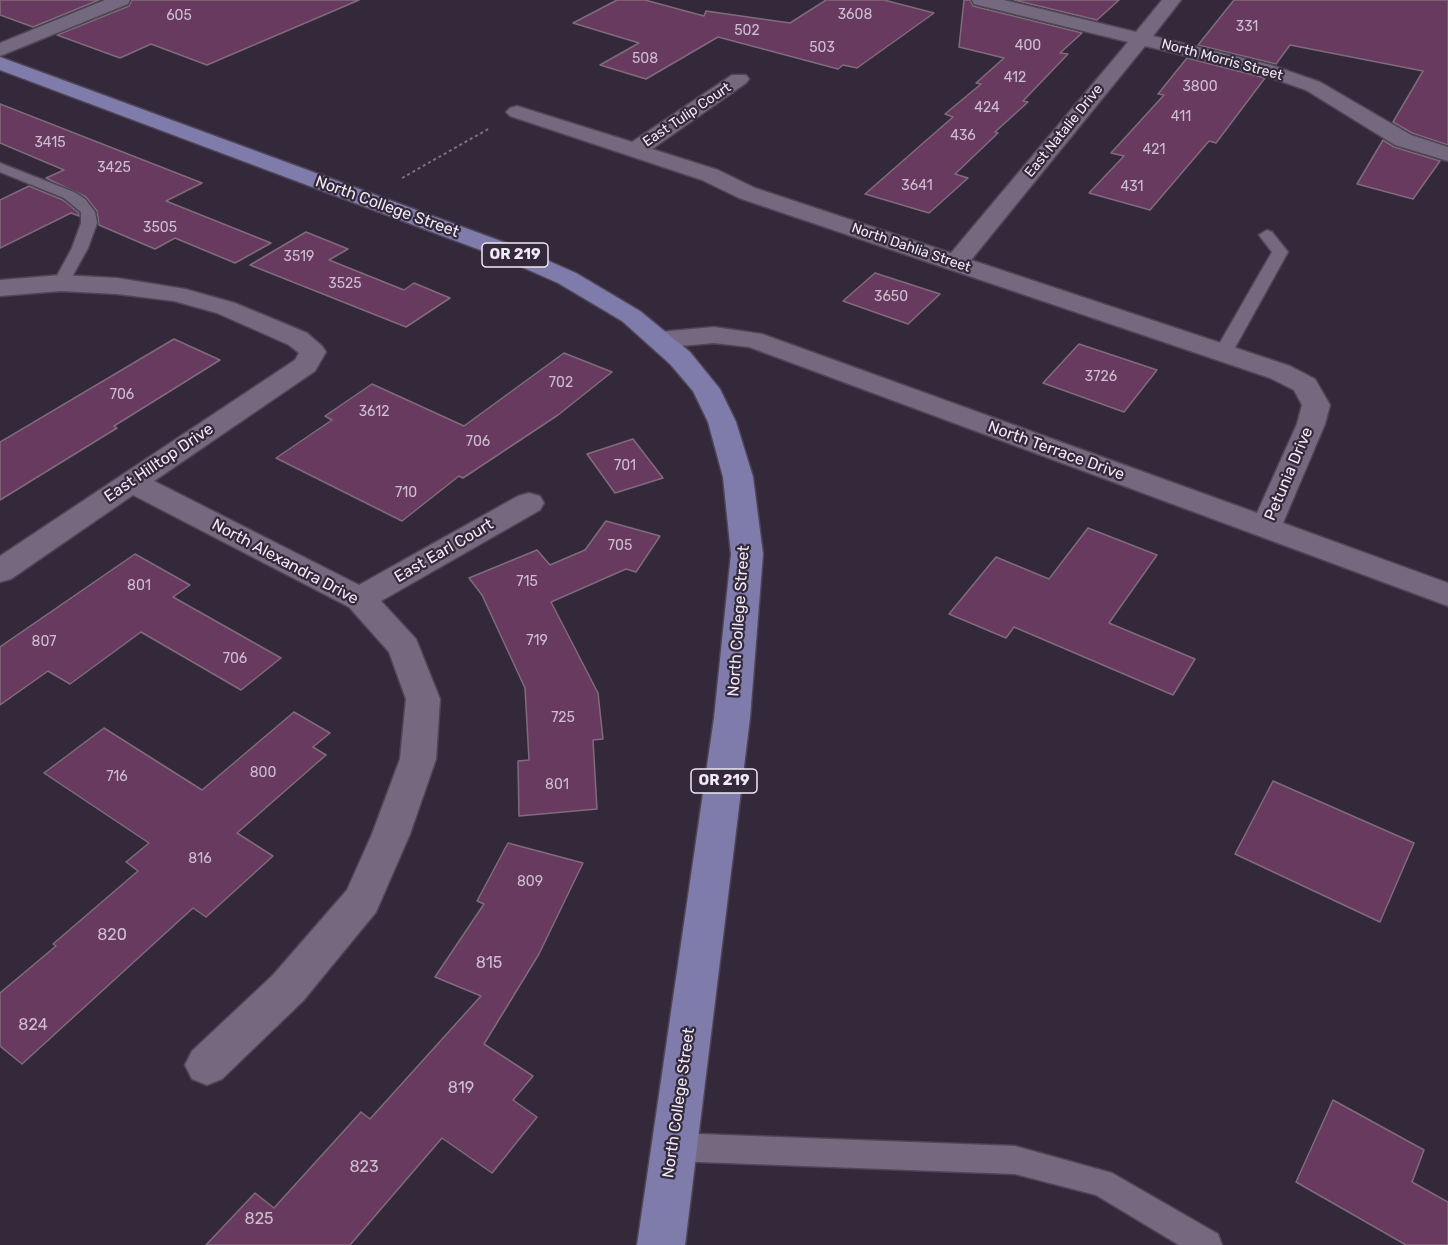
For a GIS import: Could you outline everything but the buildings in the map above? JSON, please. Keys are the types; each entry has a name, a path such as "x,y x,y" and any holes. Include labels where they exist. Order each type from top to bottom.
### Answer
{"main road":[{"name":"North College Street","path":"0,63 508,252 567,278 608,301 659,340 680,358 706,389 722,422 738,477 747,554 732,718 661,1245"}],"street":[{"path":"0,50 121,0"},
{"name":"North Morris Street","path":"981,0 1264,69 1313,86 1403,140 1448,154"},
{"name":"East Natalie Drive","path":"956,263 1172,0"},
{"name":"East Tulip Court","path":"635,150 739,79"},
{"name":"North Dahlia Street","path":"507,118 635,150 710,175 747,193 1280,372 1305,386"},
{"path":"0,288 61,283"},
{"name":"East Hilltop Drive","path":"0,571 305,364 313,352 298,339 226,308 186,297 117,286 61,283"},
{"name":"North Terrace Drive","path":"659,340 714,335 753,340 1448,595"},
{"name":"Petunia Drive","path":"1265,529 1311,424 1316,405 1305,386"},
{"name":"North Alexandra Drive","path":"132,482 360,599 404,647 423,699 418,759 391,834 362,900 288,988 207,1065"},
{"name":"East Earl Court","path":"360,599 529,503"}],"lane":[{"path":"0,166 69,195 80,202 88,212 89,223 80,248 61,283"},
{"path":"1223,353 1280,252 1267,235"},
{"path":"673,1147 753,1152 1015,1160 1102,1183 1207,1245"}],"path":[{"path":"402,178 507,118"}]}
